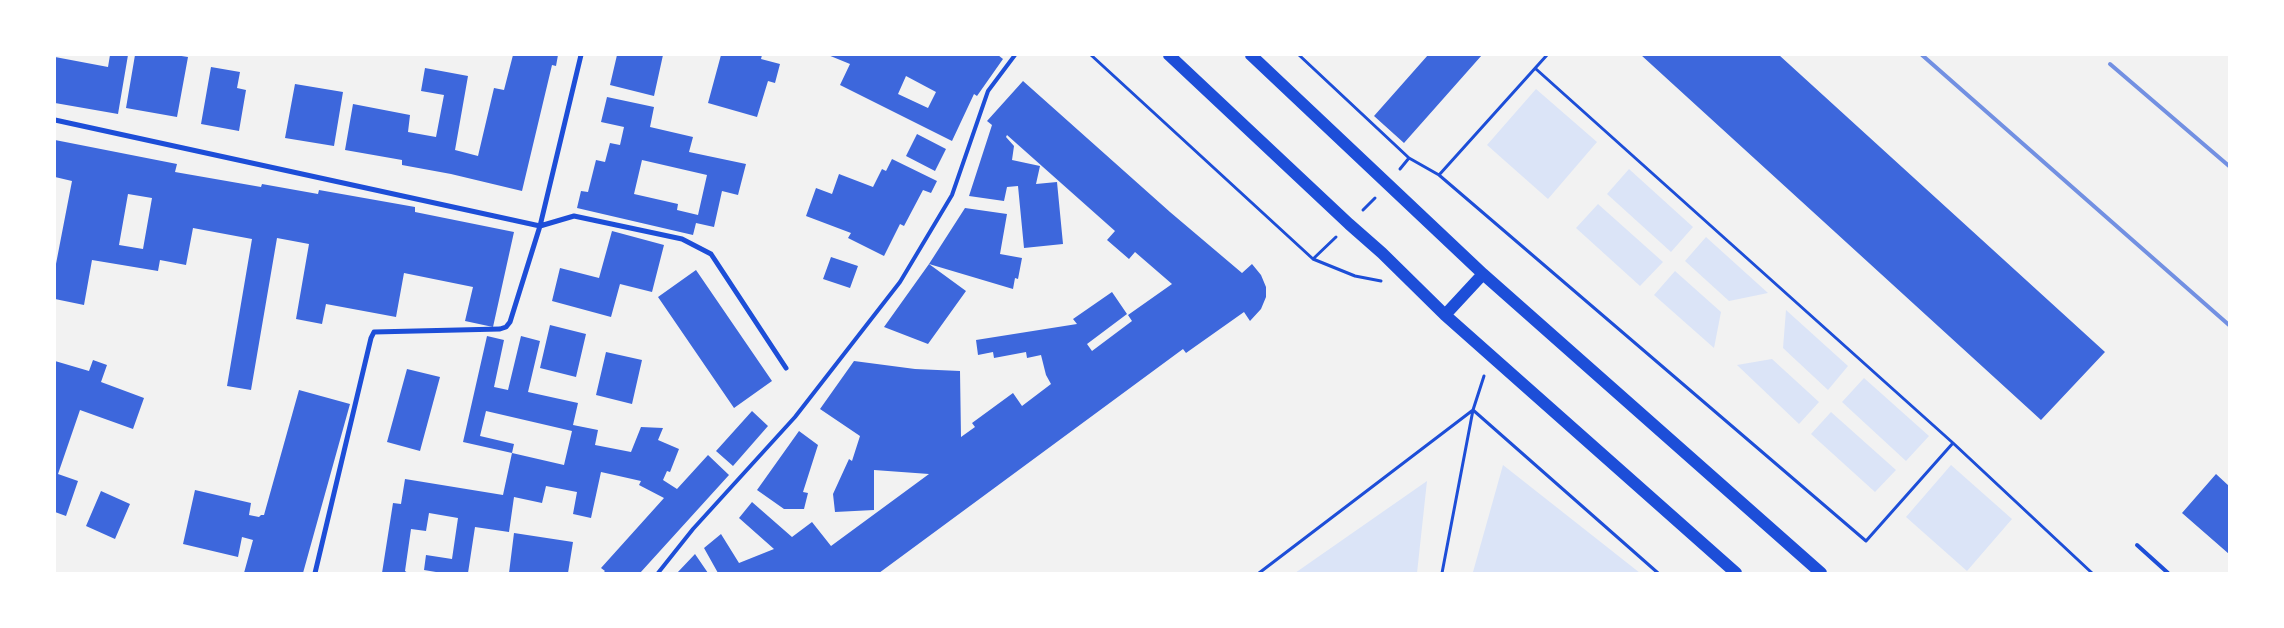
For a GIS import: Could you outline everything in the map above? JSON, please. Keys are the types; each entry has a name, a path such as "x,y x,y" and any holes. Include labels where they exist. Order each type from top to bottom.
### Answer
{"main road":[{"path":"1169,55 1382,253 1445,315 1736,573"},
{"path":"1251,55 1483,274 1821,573"},
{"path":"1445,315 1483,274"}],"street":[{"path":"315,573 374,332 500,330 510,322 540,226 581,55"},
{"path":"55,120 540,226 574,216 682,239 711,254 786,368"}],"lane":[{"path":"658,573 693,529 795,416 900,282 952,195 988,91 1015,55"},
{"path":"2137,545 2168,573"}],"path":[{"path":"1091,55 1313,259 1355,276 1384,282"},
{"path":"1299,55 1409,158"},
{"path":"1547,55 1439,175 1866,541 1953,443"},
{"path":"1536,69 1953,443 2092,573"},
{"path":"1442,573 1473,410 1485,373"},
{"path":"1260,573 1473,410"},
{"path":"1473,410 1658,573"}],"shaded area":[{"path":"1536,89 1597,142 1548,199 1487,145"},
{"path":"1629,169 1693,227 1671,252 1607,194"},
{"path":"1598,204 1663,262 1640,286 1576,228"},
{"path":"1706,237 1768,293 1729,301 1685,261"},
{"path":"1675,271 1721,312 1714,348 1654,295"},
{"path":"1786,310 1848,366 1828,390 1783,348"},
{"path":"1772,359 1819,402 1799,424 1737,365"},
{"path":"1864,378 1929,436 1906,461 1842,402"},
{"path":"1831,412 1896,470 1875,492 1811,434"},
{"path":"1503,465 1640,573 1473,572"},
{"path":"1951,465 2012,519 1967,571 1906,517"},
{"path":"1427,481 1417,573 1295,573"}],"building":[{"path":"110,55 128,55 118,114 55,103 55,57 108,67"},
{"path":"135,55 175,55 188,57 177,117 126,108"},
{"path":"513,55 558,55 556,66 552,65 522,191 451,174 402,165 402,160 345,150 353,104 410,115 408,132 436,137 444,95 421,91 425,68 468,76 455,150 478,156 494,88 504,90"},
{"path":"617,55 663,55 654,96 610,85"},
{"path":"721,55 762,55 761,59 780,64 775,83 768,81 757,117 708,103"},
{"path":"828,55 998,55 1003,59 977,96 974,94 952,141 840,85 850,64","holes":["906,76 936,92 928,108 898,94"]},
{"path":"1428,55 1482,55 1404,143 1374,116"},
{"path":"1641,55 1779,55 2105,352 2041,420"},
{"path":"211,67 240,72 237,88 246,90 239,131 201,124"},
{"path":"1023,81 1170,212 1242,273 1252,264 1261,275 1266,287 1266,297 1261,309 1250,321 1244,312 1186,353 1183,349 879,573 718,573 704,548 721,534 739,563 774,549 739,518 752,502 792,537 812,522 831,546 929,474 874,470 874,510 835,512 833,494 849,459 852,461 860,436 820,409 854,361 915,369 960,371 961,437 975,427 972,423 1013,393 1022,406 1051,384 1046,375 1041,355 1027,358 1026,352 994,358 993,352 978,355 976,340 1077,324 1073,319 1112,292 1127,314 1087,344 1092,351 1132,321 1128,315 1172,284 1135,252 1129,259 1107,240 1115,231 1007,135 1006,137 1014,146 1012,160 1040,166 1036,184 1057,182 1063,244 1024,248 1018,186 1007,187 1004,201 969,196 992,125 987,121"},
{"path":"295,84 343,92 334,146 285,138"},
{"path":"607,97 654,107 650,127 693,137 689,152 746,164 738,195 722,191 714,227 696,223 693,235 577,208 581,191 588,192 596,160 605,162 610,143 620,145 624,127 601,122","holes":["642,160 707,175 698,215 677,210 678,204 634,194"]},
{"path":"917,134 946,149 935,171 906,156"},
{"path":"55,140 177,164 175,172 261,187 262,184 318,194 319,190 415,207 415,212 514,232 493,327 465,321 473,287 404,273 396,317 326,304 322,324 296,319 309,244 277,238 251,390 227,386 252,239 193,228 186,265 160,260 158,271 92,260 84,305 55,299 55,269 72,181 55,177","holes":["128,194 152,198 143,249 119,245"]},
{"path":"892,159 937,181 931,193 923,190 904,226 900,224 884,256 848,238 851,233 806,216 816,188 832,194 839,174 873,187 882,169 886,171"},
{"path":"965,208 1007,214 1000,254 1022,258 1018,279 1015,278 1013,289 929,264"},
{"path":"612,231 664,245 652,292 620,284 611,317 552,301 560,268 599,278"},
{"path":"831,257 858,266 850,288 823,279"},
{"path":"929,264 966,291 928,344 884,327"},
{"path":"696,270 772,381 734,408 658,297"},
{"path":"550,325 586,334 576,377 540,368"},
{"path":"487,336 504,340 494,387 508,390 521,336 540,341 528,392 578,403 573,425 598,430 595,445 631,452 641,427 663,428 658,440 679,449 670,472 667,471 663,480 677,489 708,455 729,475 640,573 603,573 605,571 601,568 664,498 639,485 641,481 601,472 591,518 573,514 577,492 546,486 542,503 514,497 509,532 475,527 468,573 442,573 424,570 426,555 452,559 458,518 429,513 426,531 411,529 405,571 408,573 382,573 393,503 401,504 405,479 503,495 512,453 463,442","holes":["486,411 572,431 564,465 512,453 514,444 480,436"]},
{"path":"606,352 642,360 632,404 596,395"},
{"path":"93,360 107,365 101,382 144,398 133,429 80,410 58,474 78,481 66,516 55,512 55,361 89,371"},
{"path":"407,369 440,377 420,451 387,442"},
{"path":"299,390 350,404 303,573 244,573 253,540 242,537 238,557 183,544 195,490 251,503 249,515 259,517 264,515"},
{"path":"752,411 768,426 733,466 716,451"},
{"path":"799,431 818,445 803,492 808,493 804,509 784,509 757,490"},
{"path":"2216,474 2229,486 2229,554 2182,513"},
{"path":"101,491 130,504 115,539 86,526"},
{"path":"514,533 573,542 568,573 509,573"},
{"path":"695,554 708,573 677,573"}],"railway":[{"path":"1922,55 2229,325"},
{"path":"2110,64 2229,166"}]}
